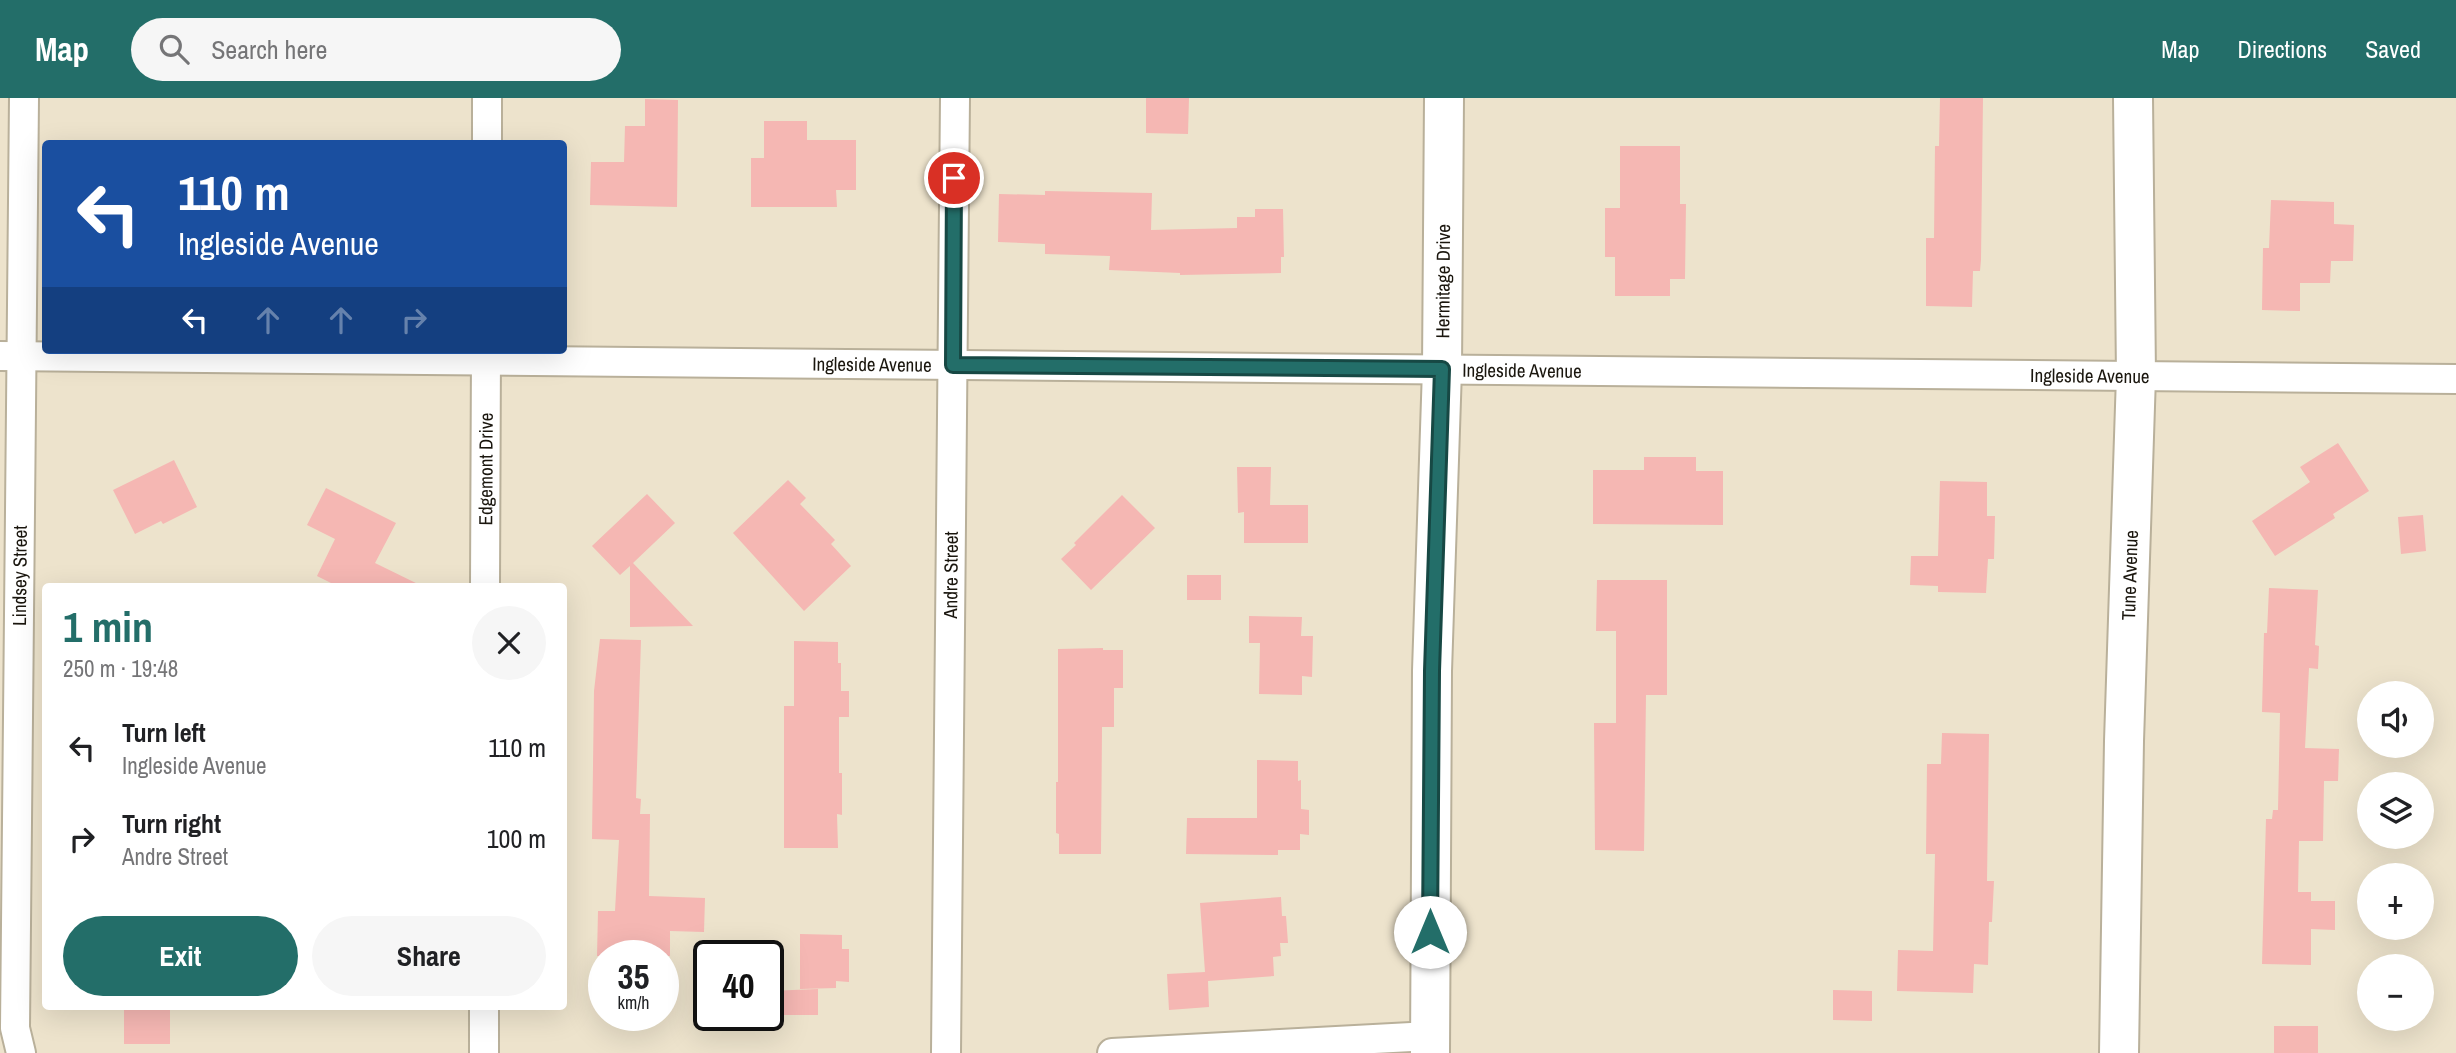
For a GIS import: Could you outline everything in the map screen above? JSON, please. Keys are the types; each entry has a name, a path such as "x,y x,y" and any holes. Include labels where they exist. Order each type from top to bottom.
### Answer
{"street":[{"name":"Lindsey Street","path":"21,1053 15,1028 11,356 23,98"},
{"path":"487,98 487,140"},
{"name":"Andre Street","path":"946,1053 955,98"},
{"name":"Hermitage Drive","path":"1430,1044 1432,671 1442,369 1444,98"},
{"name":"Tune Avenue","path":"2119,1053 2124,741 2136,376 2133,98"},
{"name":"Ingleside Avenue","path":"11,356 486,355 953,365 2456,379"},
{"name":"Edgemont Drive","path":"485,583 486,355"},
{"path":"484,1010 484,1053"},
{"path":"1112,1053 1430,1044"}],"building":[{"path":"1146,98 1189,98 1188,134 1146,133"},
{"path":"1940,98 1983,98 1981,260 1980,271 1973,271 1972,307 1926,306 1926,238 1934,238 1935,146 1939,146"},
{"path":"645,99 678,100 677,207 590,205 591,162 624,162 625,126 645,126"},
{"path":"764,121 807,121 807,140 856,140 856,190 836,190 837,207 751,207 751,158 764,158"},
{"path":"1620,146 1680,146 1680,204 1686,204 1685,279 1670,279 1670,296 1615,296 1615,257 1605,257 1605,208 1620,208"},
{"path":"1045,191 1152,193 1151,230 1237,228 1237,217 1255,217 1255,209 1283,209 1284,257 1281,257 1281,273 1180,275 1109,270 1110,256 1045,254 1045,244 998,242 999,194 1045,195"},
{"path":"2271,200 2334,202 2334,224 2354,225 2353,261 2331,261 2330,283 2300,283 2300,311 2262,310 2263,248 2269,248"},
{"path":"2338,443 2369,491 2333,514 2335,518 2275,556 2252,521 2310,482 2300,467"},
{"path":"1644,457 1696,457 1696,471 1723,471 1723,525 1593,524 1593,470 1644,470"},
{"path":"174,460 197,507 135,534 113,490"},
{"path":"1237,467 1271,467 1270,505 1308,505 1308,543 1244,543 1244,512 1238,513"},
{"path":"788,480 806,498 800,504 835,540 831,544 851,566 804,611 733,533"},
{"path":"1940,481 1987,482 1987,516 1995,516 1994,559 1988,559 1986,593 1938,592 1938,586 1910,585 1911,556 1938,556"},
{"path":"326,488 396,523 375,563 416,583 331,583 317,576 335,539 307,525"},
{"path":"647,494 675,523 633,563 693,626 630,627 630,566 620,575 592,546"},
{"path":"1122,495 1155,528 1091,590 1061,559"},
{"path":"2423,515 2426,551 2401,554 2398,517"},
{"path":"1187,575 1221,575 1221,600 1187,600"},
{"path":"1597,580 1667,580 1667,695 1646,695 1644,851 1595,850 1594,723 1616,723 1616,631 1596,631"},
{"path":"2269,588 2318,590 2315,645 2319,646 2318,669 2309,668 2305,748 2339,749 2338,781 2324,781 2323,841 2299,841 2298,892 2311,892 2311,901 2335,901 2335,930 2311,929 2311,965 2262,964 2266,819 2272,819 2273,810 2278,810 2280,713 2262,712 2264,633 2267,633"},
{"path":"1249,616 1302,617 1301,636 1313,636 1312,677 1302,676 1302,695 1259,694 1260,643 1249,643"},
{"path":"600,639 641,640 636,798 641,799 640,814 650,814 649,896 705,898 704,932 670,931 670,940 597,940 598,911 615,911 619,840 592,839 594,691"},
{"path":"794,641 838,642 841,691 849,691 849,717 839,717 842,815 837,814 838,848 784,848 784,706 794,706"},
{"path":"1058,649 1123,650 1123,688 1114,688 1114,727 1102,727 1101,854 1059,854 1059,834 1056,833"},
{"path":"1942,733 1989,734 1987,881 1994,881 1988,965 1974,964 1973,993 1897,991 1898,950 1933,951 1935,854 1926,854 1927,764 1941,764"},
{"path":"1257,760 1298,761 1301,809 1309,810 1309,835 1300,834 1300,850 1278,850 1278,855 1186,854 1187,818 1257,818"},
{"path":"1281,897 1288,943 1280,943 1281,956 1273,957 1274,976 1208,981 1209,1007 1169,1010 1167,974 1205,972 1200,903"},
{"path":"800,934 842,935 842,949 849,949 849,982 836,981 836,988 800,989"},
{"path":"818,989 818,1015 784,1015 784,990"},
{"path":"1833,990 1872,991 1872,1021 1833,1020"},
{"path":"124,1010 170,1010 170,1044 124,1044"},
{"path":"2274,1026 2318,1026 2318,1053 2274,1053"}],"route":[{"path":"954,178 953,365 1442,369 1432,671 1430,932"}]}
